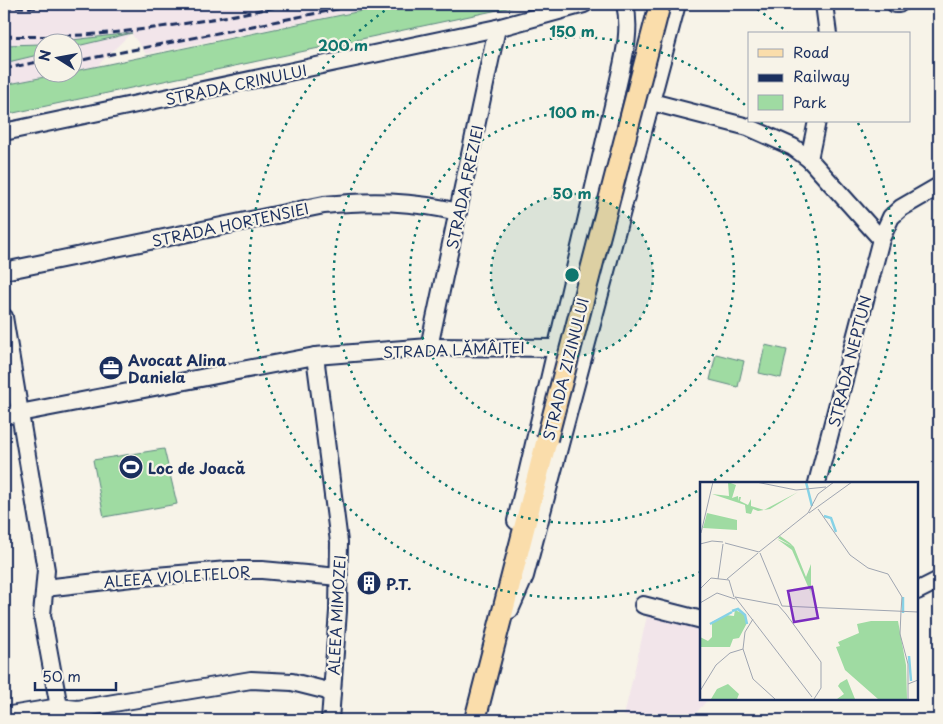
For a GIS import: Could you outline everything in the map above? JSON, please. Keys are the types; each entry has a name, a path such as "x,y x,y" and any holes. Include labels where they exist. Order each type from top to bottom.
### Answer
{"main road":[{"name":"STRADA ZIZINULUI","path":"475,720 660,4"}],"street":[{"name":"STRADA CRINULUI","path":"4,132 497,28 584,4"},
{"path":"556,348 627,41 628,25 625,4"},
{"name":"STRADA ZIZINULUI","path":"494,647 525,576 551,474 612,256 677,4"},
{"path":"824,4 828,32"},
{"name":"STRADA FREZIEI","path":"429,347 497,28"},
{"path":"616,93 748,128 793,147 809,159 881,239"},
{"path":"809,159 817,122"},
{"name":"STRADA NEPTUN","path":"817,482 881,239 891,217 901,208 939,186"},
{"name":"STRADA HORTENSIEI","path":"4,271 324,205 394,201 422,204 458,212"},
{"path":"4,317 12,415 46,570 42,615 59,707"},
{"name":"STRADA LĂMÂIȚEI","path":"12,415 315,356 429,347 556,348"},
{"name":"STRADA ZIZINULUI","path":"494,647 511,544 556,348"},
{"name":"ALEEA MIMOZEI","path":"4,716 59,707 79,715 251,680 292,682 332,692 339,577 339,542 315,356"},
{"name":"ALEEA VIOLETELOR","path":"45,588 228,570 262,570 339,577"},
{"path":"918,590 939,580"},
{"path":"643,605 700,619"},
{"path":"330,720 332,692"}],"shaded area":[{"path":"4,4 391,4 146,54 131,33 96,67 82,69 82,44 125,34 82,39 82,32 32,32 32,45 4,45"},
{"path":"32,55 32,80 4,85 4,62"},
{"path":"647,616 700,629 700,699 708,699 690,720 643,720 624,716"}],"green space":[{"path":"396,4 526,4 4,115 4,85 32,79 32,82 82,82 82,69"},
{"path":"132,33 82,45 82,39"},
{"path":"32,44 32,56 4,63 4,45"},
{"path":"765,345 787,350 781,378 759,373"},
{"path":"716,354 744,361 738,387 710,380"},
{"path":"164,449 177,504 104,517 93,460"}],"railway":[{"path":"4,7 61,8 126,4"},
{"path":"4,36 40,37 148,29 220,18 291,4"},
{"path":"82,60 363,4"},
{"path":"4,69 32,63"}],"place":[{"name":"Avocat Alina Daniela","path":"111,368"},
{"name":"Loc de Joacă","path":"131,467"},
{"name":"P.T.","path":"369,583"}]}
